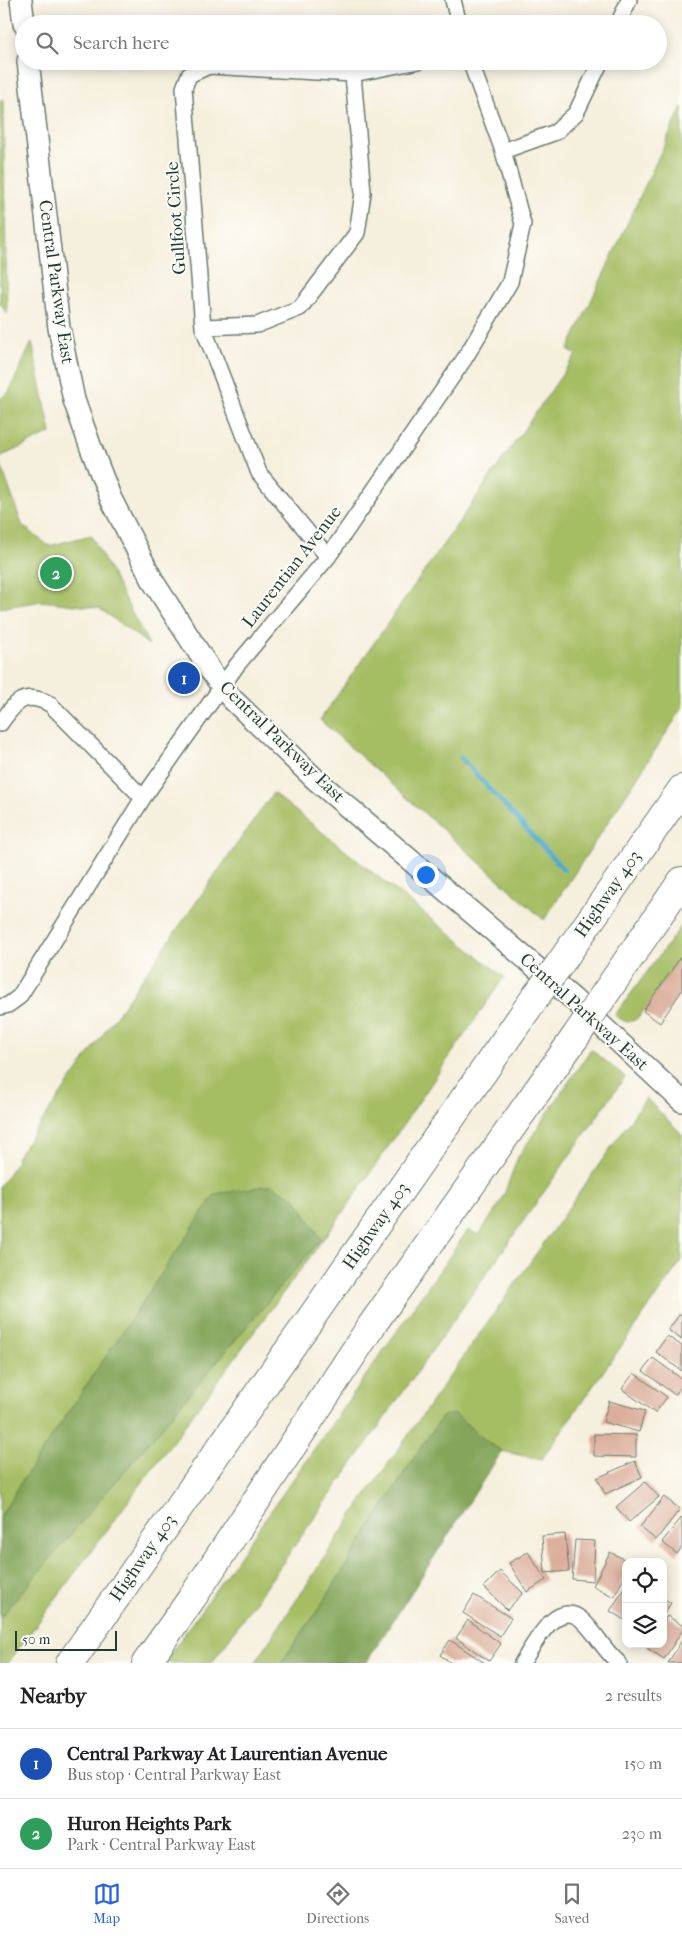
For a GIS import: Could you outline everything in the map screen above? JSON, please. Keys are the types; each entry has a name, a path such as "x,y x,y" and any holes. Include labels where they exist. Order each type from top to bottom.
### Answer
{"highway":[{"name":"Highway 403","path":"70,1663 682,789"},
{"path":"146,1663 192,1598 372,1325 576,1036 682,881"}],"street":[{"path":"21,0 23,15"},
{"path":"453,0 457,15"},
{"path":"622,15 630,0"},
{"name":"Central Parkway East","path":"29,70 58,328 74,400 111,499 154,583 212,673 232,698 315,779 572,998 682,1101"},
{"name":"Gullfoot Circle","path":"200,70 189,75 184,88 203,328 259,473 328,557"},
{"name":"Gullfoot Circle","path":"281,70 353,74 373,70"},
{"name":"Laurentian Avenue","path":"0,1007 8,1005 19,998 143,798 237,665 328,557 464,358 510,282 523,224 503,151 473,70"},
{"path":"503,151 556,132 576,113 597,70"},
{"path":"203,328 256,325 300,308 357,233 364,193 353,74"},
{"path":"0,724 15,703 27,698 40,698 50,704 143,798"},
{"path":"522,1663 548,1625 555,1618 565,1614 583,1621 610,1656 619,1663"}],"green space":[{"path":"3,99 7,314 0,302 0,101"},
{"path":"682,107 682,709 544,920 320,720 576,355 568,350"},
{"path":"32,342 51,433 0,457 0,399 9,392"},
{"path":"0,462 22,525 49,546 91,535 149,645 99,608 42,601 0,608"},
{"path":"273,793 504,977 347,1207 8,1663 0,1663 0,1186 17,1161 16,1158"},
{"path":"682,925 682,955 639,1017 627,1022 615,1015"},
{"path":"591,1049 625,1077 212,1663 164,1663 468,1230 479,1235 502,1200 518,1157"},
{"path":"646,1098 682,1134 682,1260 541,1460 502,1451 486,1441 455,1414 422,1445 316,1613 281,1663 255,1663 359,1505"},
{"path":"272,1185 296,1199 321,1239 0,1618 0,1518 22,1481 215,1194"},
{"path":"455,1414 486,1441 502,1451 366,1663 281,1663 316,1613 422,1445 443,1416"}],"building":[{"path":"682,955 682,990 660,1023 643,1011"},
{"path":"680,1314 682,1316 682,1340 668,1330"},
{"path":"667,1336 682,1346 682,1371 656,1352"},
{"path":"653,1358 682,1379 682,1385 675,1395 643,1371"},
{"path":"634,1373 667,1397 655,1413 622,1389"},
{"path":"609,1401 645,1411 639,1432 603,1422"},
{"path":"594,1434 636,1435 636,1457 594,1456"},
{"path":"635,1461 642,1477 605,1494 597,1478"},
{"path":"645,1482 659,1497 629,1522 616,1507"},
{"path":"664,1497 680,1509 656,1540 640,1527"},
{"path":"682,1517 682,1547 677,1554 662,1542"},
{"path":"565,1534 569,1571 545,1573 542,1536"},
{"path":"575,1540 595,1541 593,1581 572,1579"},
{"path":"528,1552 546,1580 527,1592 509,1563"},
{"path":"610,1552 622,1558 622,1581 614,1597 593,1586"},
{"path":"500,1571 523,1593 507,1610 484,1587"},
{"path":"622,1592 622,1618 610,1611"},
{"path":"474,1595 511,1618 500,1636 463,1613"},
{"path":"667,1600 671,1603 667,1609"},
{"path":"667,1616 682,1625 682,1631 664,1659 647,1648 667,1648"},
{"path":"468,1620 501,1644 489,1661 456,1638"},
{"path":"450,1640 485,1663 451,1663 440,1655"},
{"path":"682,1640 682,1663 668,1663"}],"waterway":[{"path":"461,758 564,870"}],"place":[{"name":"Huron Heights Park","path":"56,573"},
{"name":"Central Parkway At Laurentian Avenue","path":"184,678"}]}
